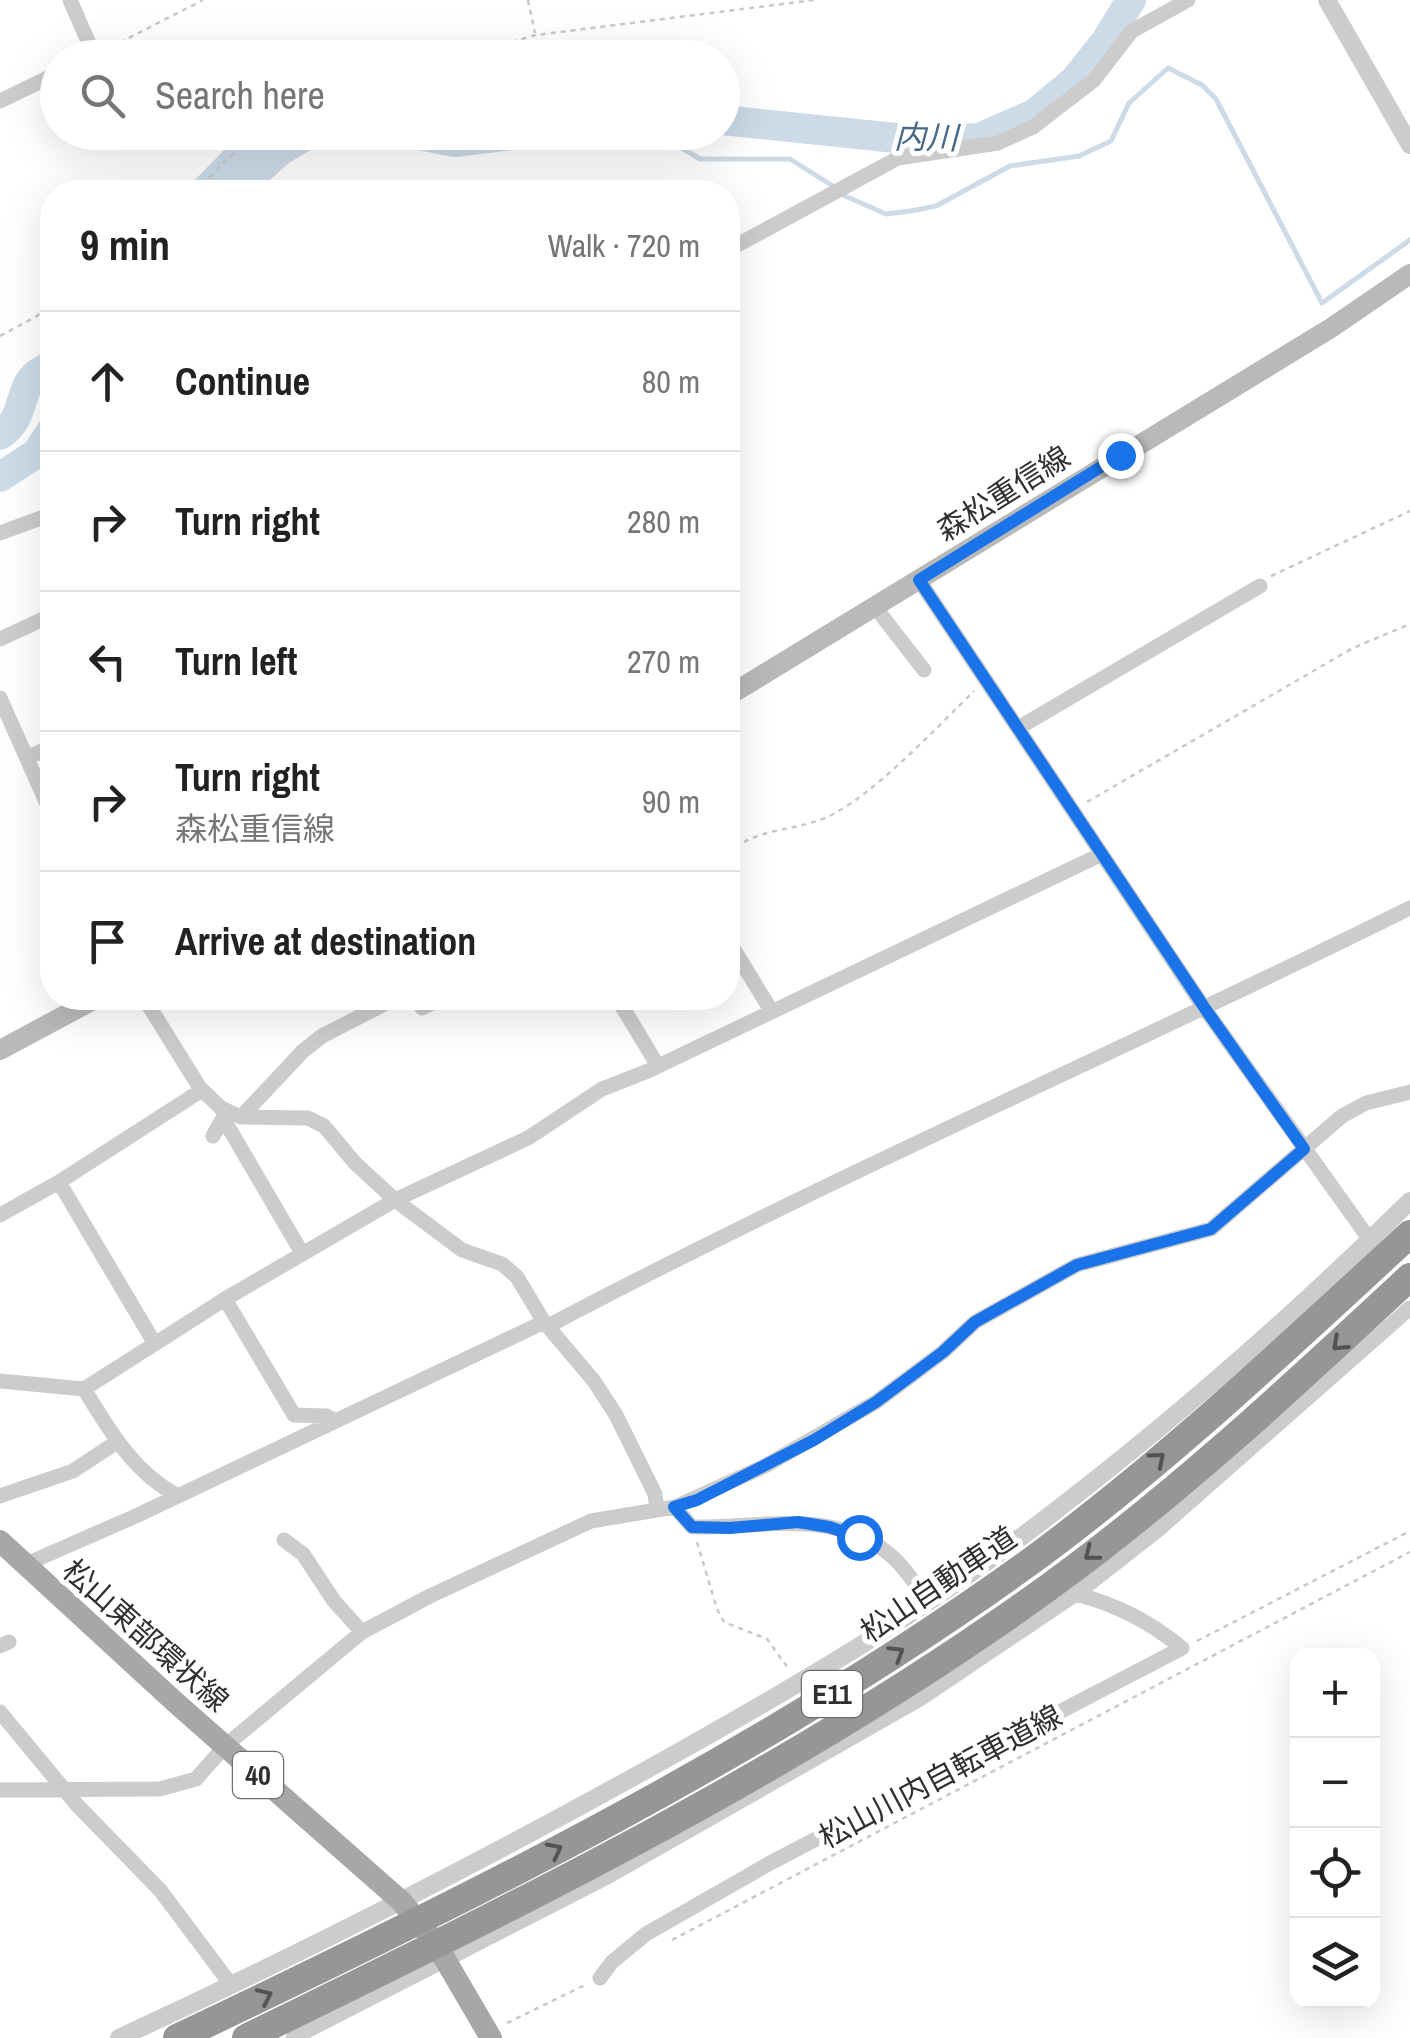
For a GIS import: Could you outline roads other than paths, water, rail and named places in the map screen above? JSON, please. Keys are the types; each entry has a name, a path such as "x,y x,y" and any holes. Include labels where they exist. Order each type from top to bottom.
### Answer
{"highway":[{"name":"松山自動車道","path":"177,2038 572,1842 760,1740 912,1643 1029,1562 1154,1462 1271,1362 1410,1234"},
{"name":"E11","path":"246,2038 586,1869 772,1767 930,1668 1049,1587 1176,1487 1292,1387 1410,1277"}],"main road":[{"name":"森松重信線","path":"740,689 1331,328 1410,274"},
{"path":"0,1050 75,1010"},
{"name":"松山東部環状線","path":"0,1541 402,1902 446,1962 485,2036"}],"street":[{"path":"70,0 86,40"},
{"path":"740,244 898,158 998,143 1033,126 1094,80 1132,32 1188,0"},
{"path":"1327,0 1410,145"},
{"path":"0,102 40,82"},
{"path":"0,533 40,518"},
{"path":"919,580 1206,1010 1370,1240"},
{"path":"1018,728 1260,586"},
{"path":"875,607 924,670"},
{"path":"0,639 40,621"},
{"path":"0,698 6,726 28,757 40,786"},
{"path":"28,757 40,752"},
{"path":"0,1380 84,1389 302,1253 395,1200 528,1138 602,1089 658,1066 1102,854"},
{"path":"24,1565 546,1324 742,1227 1206,1010 1410,908"},
{"path":"740,960 772,1012"},
{"path":"152,1010 202,1090 230,1115 302,1253"},
{"path":"212,1136 302,1050 373,1010"},
{"path":"624,1010 658,1066"},
{"path":"0,1215 202,1090"},
{"path":"0,1790 160,1789 196,1779 225,1746 362,1632 592,1521 697,1500 814,1440 876,1402 943,1352 975,1322 1077,1265 1211,1229 1330,1126 1366,1103 1410,1092"},
{"path":"230,1115 308,1118 324,1126 354,1163 395,1200 462,1250 502,1264 616,1415 655,1494 657,1510"},
{"path":"59,1182 154,1344"},
{"path":"119,2038 402,1902 798,1685 928,1602 1056,1510 1252,1349 1410,1200"},
{"path":"225,1298 294,1415 326,1416 335,1421"},
{"path":"293,2038 640,1858 903,1709 1076,1594 1213,1483 1410,1308"},
{"path":"84,1389 118,1442 154,1483 178,1496"},
{"path":"0,1496 73,1472 118,1442"},
{"path":"674,1507 692,1527 730,1528 782,1522 829,1527 873,1543 889,1554 928,1602"},
{"path":"284,1540 303,1554 334,1601 362,1632"},
{"path":"600,1978 612,1962 646,1934 772,1862 1182,1648 1131,1612 1076,1594"},
{"path":"0,1712 64,1788 160,1890 232,1986"}],"waterway":[{"name":"内川","path":"740,122 915,140 979,138 1034,114 1074,81 1106,41 1131,0"},
{"path":"845,196 886,214 911,211 936,206 1010,166 1079,156 1111,141 1129,103 1168,68 1202,85 1216,99 1322,303 1410,240"},
{"path":"216,180 245,150"},
{"name":"内川","path":"247,180 281,150"},
{"path":"685,150 700,159 790,159 833,186"},
{"path":"0,435 10,427 26,388 40,372"},
{"name":"内川","path":"0,477 40,448"}]}
